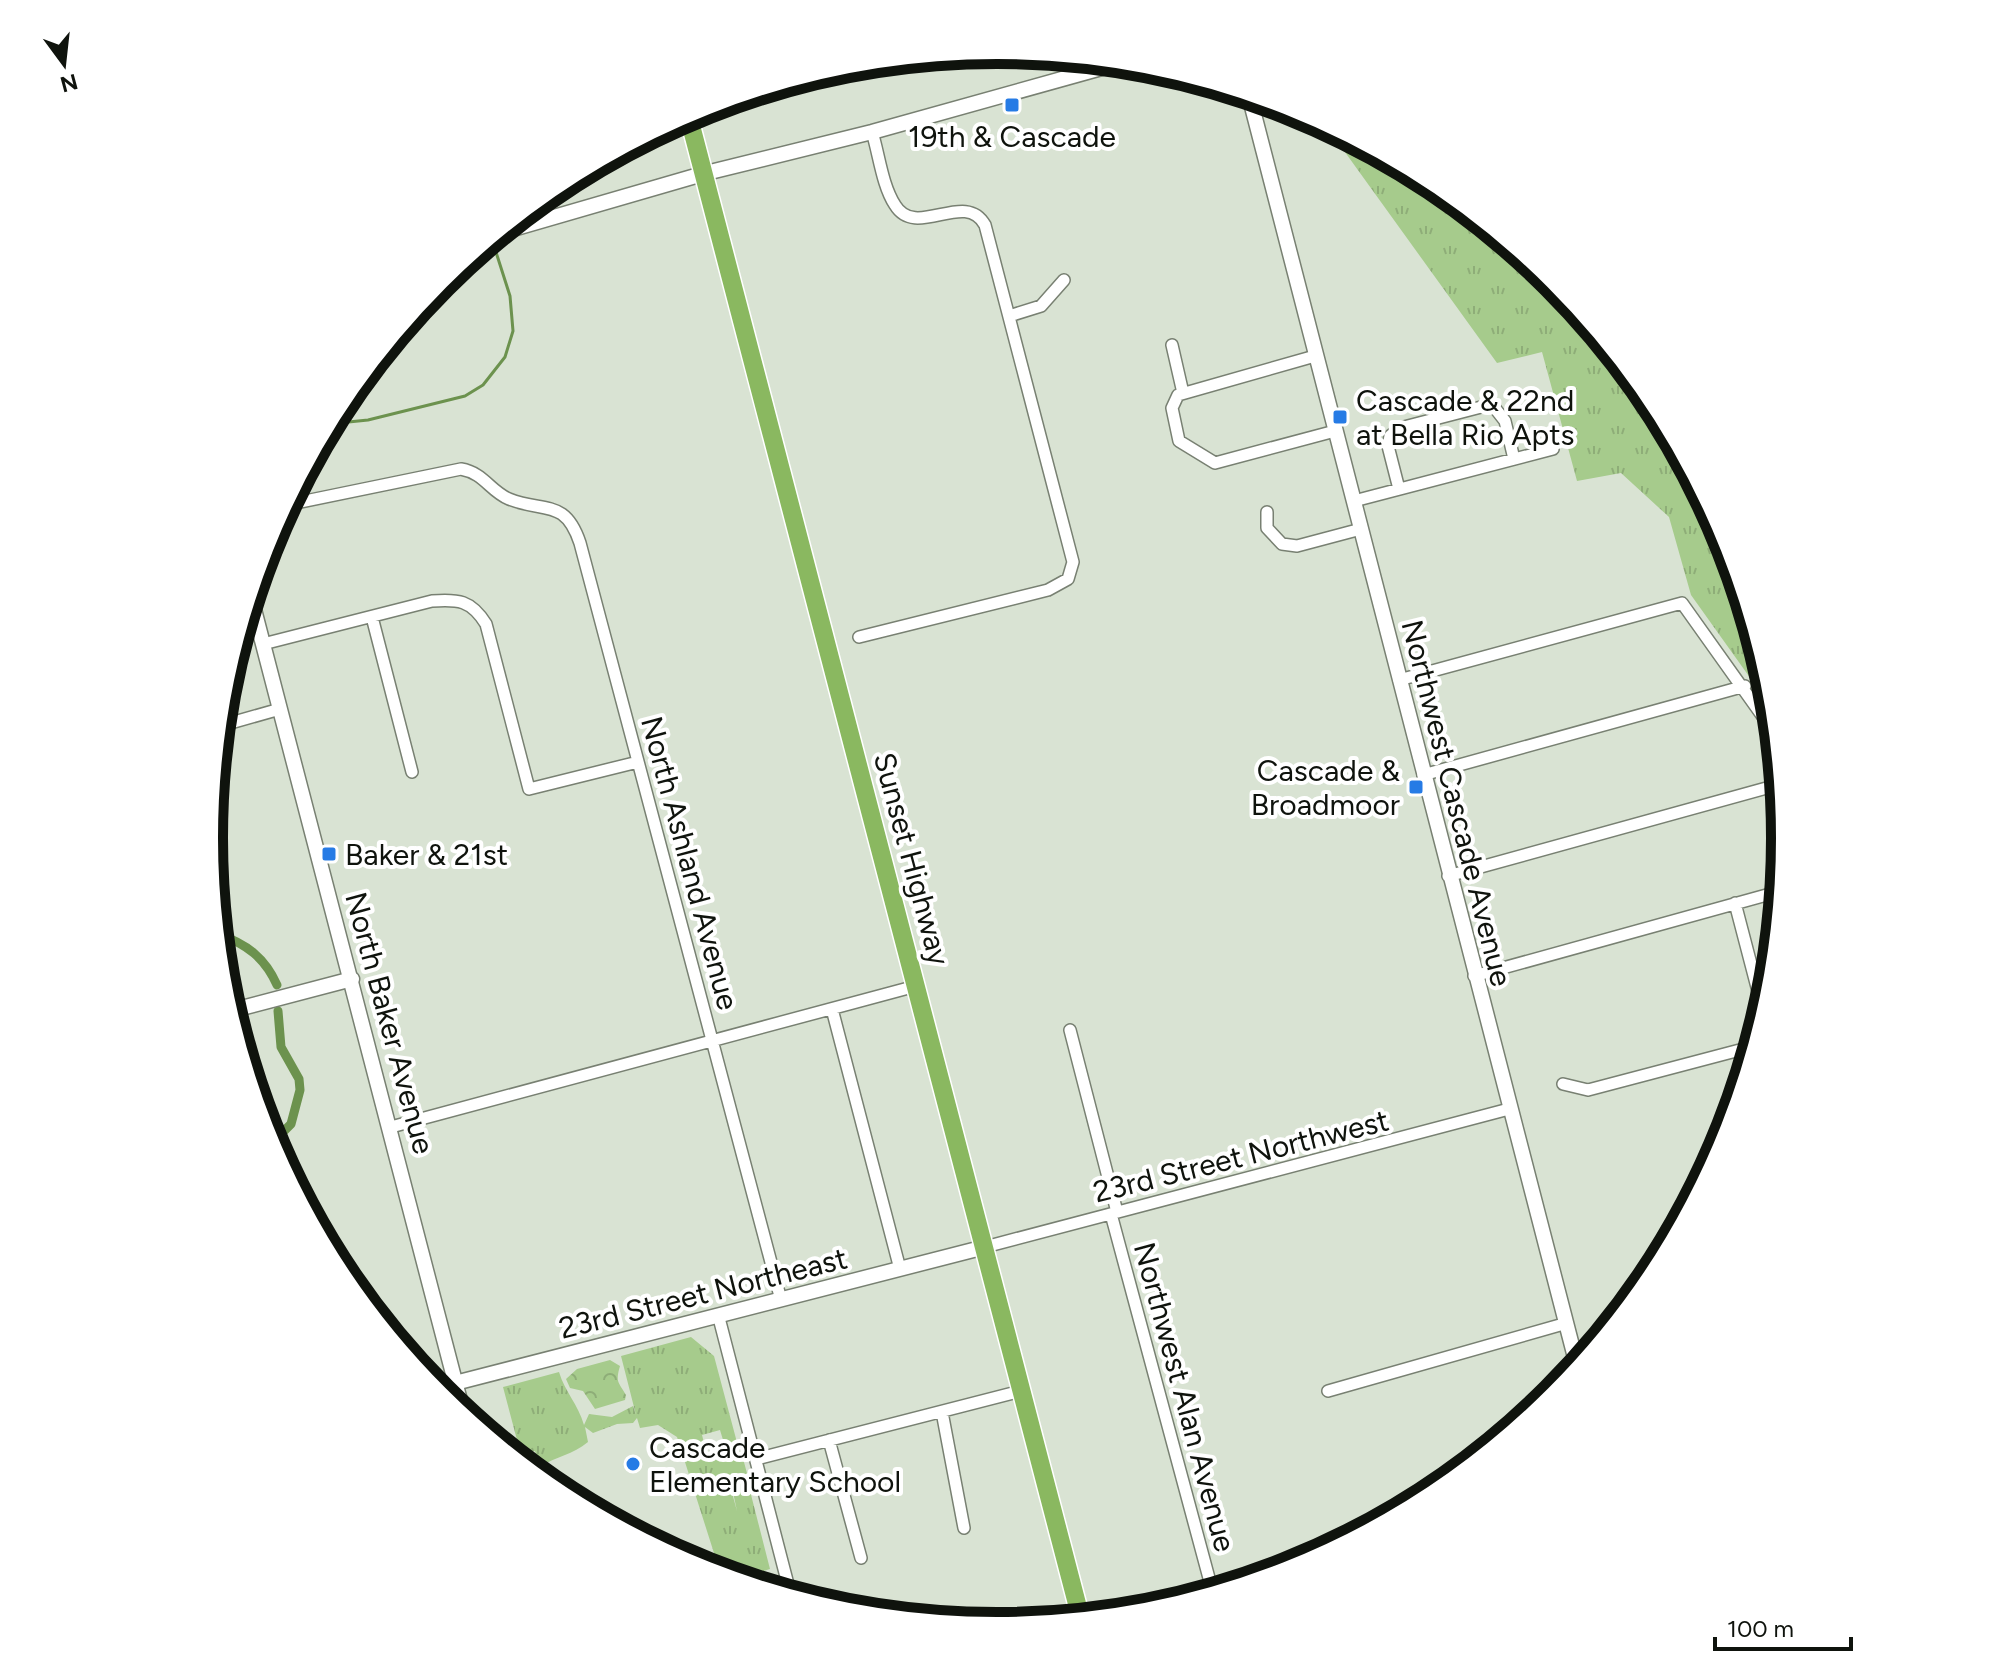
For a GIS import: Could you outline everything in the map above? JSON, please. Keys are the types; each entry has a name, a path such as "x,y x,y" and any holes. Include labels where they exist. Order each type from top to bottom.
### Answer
{"highway":[{"name":"Sunset Highway","path":"692,127 1078,1608"}],"street":[{"path":"524,226 706,173 872,132 1093,70"},
{"name":"Northwest Cascade Avenue","path":"1252,107 1448,876 1575,1355"},
{"path":"859,637 1056,587 1071,574 1069,543 982,220 960,211 927,218 900,211 890,192 872,132"},
{"path":"1009,316 1041,306 1064,280"},
{"path":"1172,345 1183,393"},
{"path":"1315,356 1178,395 1172,408 1179,441 1215,463 1335,431"},
{"path":"1399,489 1388,446 1390,436 1400,428 1485,406 1494,407 1505,421 1514,459"},
{"path":"1354,501 1553,449"},
{"name":"North Ashland Avenue","path":"300,502 447,470 472,471 509,499 560,511 576,530 781,1300"},
{"path":"1267,512 1267,528 1282,544 1297,546 1361,529"},
{"path":"263,644 432,601 457,599 475,606 486,624 529,789 638,762"},
{"path":"1399,680 1682,603 1761,711"},
{"name":"North Baker Avenue","path":"256,616 458,1393"},
{"path":"372,617 412,772"},
{"path":"1423,775 1745,686"},
{"path":"232,723 280,709"},
{"path":"1448,876 1770,787"},
{"path":"1474,976 1770,894"},
{"path":"1735,903 1757,988"},
{"path":"242,1008 352,979"},
{"path":"391,1127 916,986"},
{"path":"832,1009 900,1269"},
{"name":"Northwest Alan Avenue","path":"1070,1030 1210,1583"},
{"path":"1563,1084 1588,1090 1743,1049"},
{"name":"23rd Street Northwest","path":"985,1247 1509,1109"},
{"name":"23rd Street Northeast","path":"449,1385 719,1318 985,1247"},
{"path":"719,1318 788,1584"},
{"path":"1328,1391 1567,1323"},
{"path":"756,1459 1021,1391"},
{"path":"942,1412 964,1528"},
{"path":"829,1440 861,1558"}],"green space":[{"path":"1339,143 1385,168 1469,224 1545,291 1612,367 1668,451 1713,542 1746,638 1757,688 1691,595 1669,517 1621,473 1577,481 1542,352 1497,363"},
{"path":"691,1337 714,1356 739,1450 727,1453 720,1430 702,1435 708,1459 741,1451 748,1477 729,1482 737,1511 731,1483 747,1479 770,1569 754,1574 716,1560 677,1437 658,1425 640,1428 637,1418 633,1423 617,1424 593,1433 585,1427 588,1442 543,1465 538,1462 535,1451 527,1453 519,1447 503,1387 559,1372 584,1425 589,1414 612,1417 633,1406 636,1415 621,1356"},
{"path":"610,1360 620,1366 618,1379 626,1395 625,1400 595,1409 583,1391 570,1388 566,1379 577,1369"}],"waterway":[{"path":"345,422 368,420 465,396 483,385 505,357 513,331 510,296 495,249"},
{"path":"230,939 254,953 277,985"},
{"path":"278,1011 281,1047 299,1079 300,1090 291,1124 281,1134"}],"place":[{"name":"19th & Cascade","path":"1012,105"},
{"name":"Cascade & 22nd at Bella Rio Apts","path":"1340,417"},
{"name":"Cascade & Broadmoor","path":"1416,787"},
{"name":"Baker & 21st","path":"329,854"},
{"name":"Cascade Elementary School","path":"633,1464"}]}
